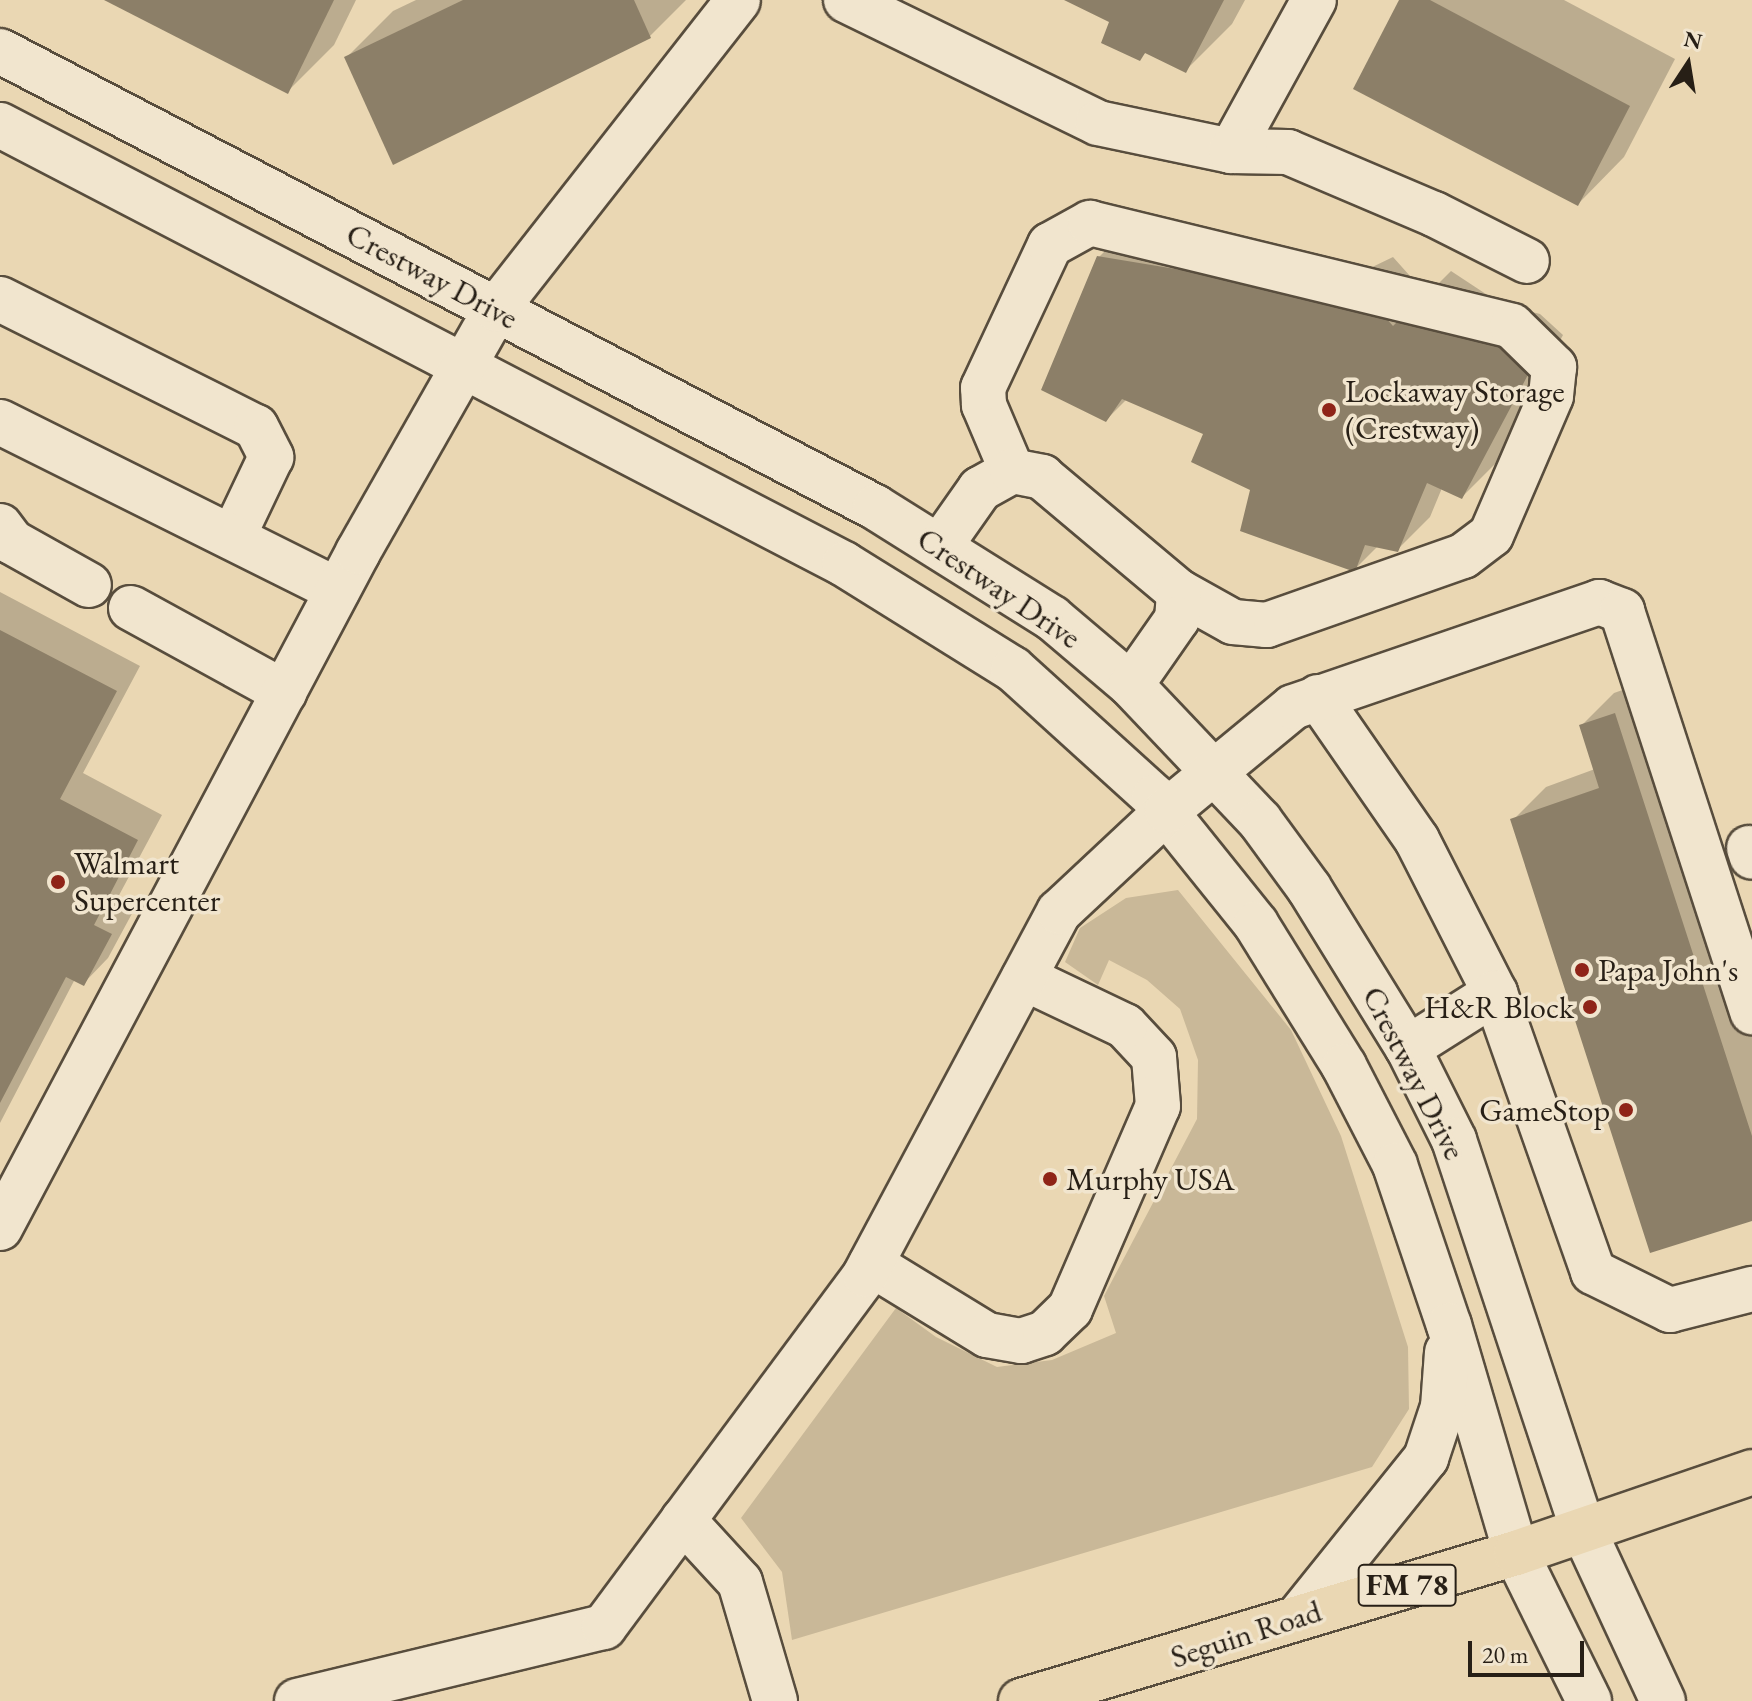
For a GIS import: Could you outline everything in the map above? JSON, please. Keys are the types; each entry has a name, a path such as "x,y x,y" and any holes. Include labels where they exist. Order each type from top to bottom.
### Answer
{"main road":[{"name":"FM 78","path":"1516,1553 1752,1472"},
{"name":"Seguin Road","path":"1047,1697 1299,1616 1516,1553"}],"street":[{"path":"0,1228 337,590 496,309 738,0"},
{"path":"846,0 1098,123 1231,151 1288,152 1434,214 1527,261"},
{"path":"1231,151 1314,0"},
{"name":"Crestway Drive","path":"0,51 496,309 940,546 1052,618 1131,685 1217,771 1309,888 1408,1048 1454,1140 1583,1529 1663,1701"},
{"name":"Crestway Drive","path":"0,125 844,564 1013,669 1088,732 1167,811 1256,924 1344,1066 1395,1165 1449,1325 1516,1553 1589,1701"},
{"path":"940,546 980,489 1012,471 1042,477 1179,592 1233,622 1267,625 1463,556 1491,535 1551,396 1554,367 1512,326 1090,223 1050,245 983,388 984,405 1012,471"},
{"path":"0,299 256,427 271,457 233,537"},
{"path":"0,422 337,590"},
{"path":"4,537 89,585"},
{"path":"1131,685 1177,619 1179,592"},
{"path":"297,1701 604,1627 871,1264 1059,912 1167,811 1217,771 1278,715 1318,697 1599,602 1622,611 1752,1012"},
{"path":"131,608 284,692"},
{"path":"1318,697 1417,840 1495,993 1593,1272 1670,1310 1752,1289"},
{"path":"871,1264 987,1335 1021,1341 1045,1333 1070,1309 1158,1106 1154,1057 1125,1026 1024,978"},
{"path":"1408,1048 1495,993"},
{"path":"1299,1616 1426,1458 1443,1407 1449,1325"},
{"path":"683,1520 740,1582 775,1701"}],"shaded area":[{"path":"1178,890 1291,1030 1341,1136 1408,1347 1409,1409 1372,1467 792,1640 782,1572 741,1518 896,1308 936,1337 997,1367 1052,1360 1116,1333 1104,1296 1197,1119 1198,1060 1180,1009 1147,980 1109,960 1098,985 1065,962 1080,928 1126,898"}],"building":[{"path":"104,0 334,0 288,94"},
{"path":"463,0 634,0 651,38 393,165 344,57"},
{"path":"1064,0 1224,0 1186,73 1145,53 1140,61 1101,43 1109,22"},
{"path":"1399,0 1430,0 1630,106 1578,206 1353,89"},
{"name":"Lockaway Storage (Crestway)","path":"1097,256 1242,280 1328,304 1359,288 1393,326 1416,303 1507,347 1531,369 1462,499 1427,483 1398,552 1365,545 1355,572 1240,531 1250,490 1191,462 1203,434 1122,399 1106,422 1041,390"},
{"name":"Walmart Supercenter","path":"0,630 117,691 60,799 138,840 94,925 112,934 84,986 66,977 0,1103"},
{"path":"1615,713 1752,1136 1752,1221 1650,1253 1510,819 1599,788 1579,725"}],"place":[{"name":"Lockaway Storage (Crestway)","path":"1329,410"},
{"name":"Walmart Supercenter","path":"58,882"},
{"name":"Papa John's","path":"1582,970"},
{"name":"H&R Block","path":"1590,1007"},
{"name":"GameStop","path":"1626,1110"},
{"name":"Murphy USA","path":"1050,1179"}]}
